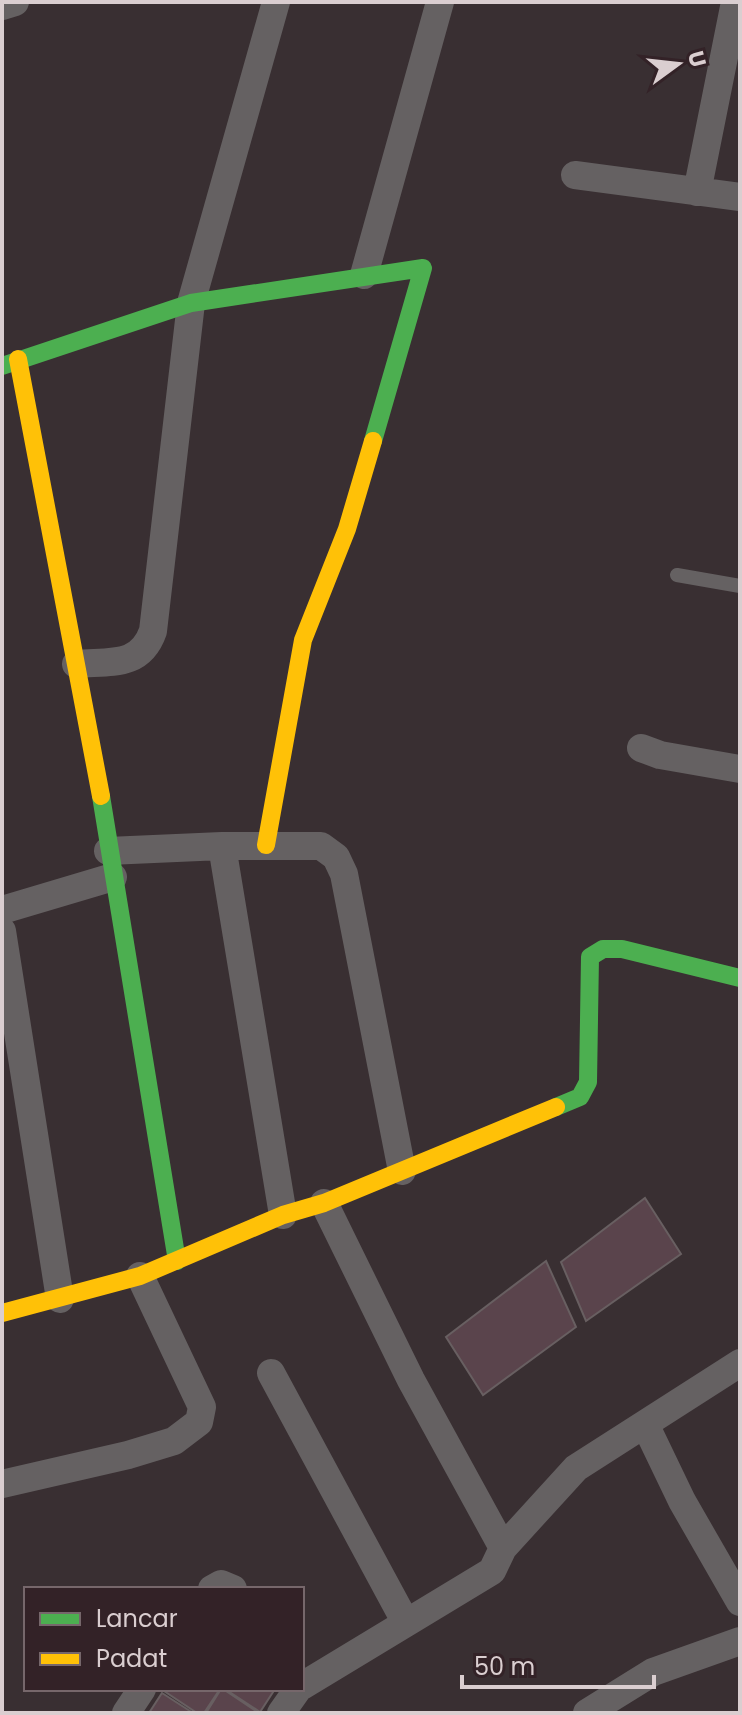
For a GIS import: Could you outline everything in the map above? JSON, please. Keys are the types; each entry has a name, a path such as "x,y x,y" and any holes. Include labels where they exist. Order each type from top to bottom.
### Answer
{"street":[{"path":"2,6 15,2"},
{"path":"76,664 138,656 153,631 191,303 276,2"},
{"path":"364,275 440,2"},
{"path":"697,192 735,2"},
{"path":"575,175 740,197"},
{"path":"177,1261 110,864 98,775 10,362 191,303 423,268 347,529 303,640 266,845"},
{"path":"641,748 660,755 740,769"},
{"path":"222,846 283,1215"},
{"path":"2,910 110,864 222,846 321,846 336,857 344,874 402,1171"},
{"path":"2,931 60,1299"},
{"path":"2,1313 140,1276 283,1215 324,1203 574,1101 585,1093 588,1082 590,957 603,949 622,949 740,978"},
{"path":"324,1203 411,1380 503,1548"},
{"path":"2,1484 128,1455 174,1441 199,1422 202,1407 140,1276"},
{"path":"304,1685 492,1571 503,1548 576,1468 740,1363"},
{"path":"271,1373 406,1623"},
{"path":"645,1424 682,1501 740,1602"},
{"path":"587,1713 653,1672 740,1641"},
{"path":"126,1713 141,1691"},
{"path":"281,1713 297,1691"},
{"path":"300,1691 310,1713"}],"lane":[{"path":"677,575 740,586"}],"building":[{"path":"645,1198 681,1254 586,1321 561,1262"},
{"path":"546,1261 576,1327 483,1395 446,1337"},
{"path":"164,1691 219,1691 204,1713 197,1713"},
{"path":"220,1691 226,1691 259,1713 206,1713"},
{"path":"228,1691 274,1691 260,1712"},
{"path":"162,1693 193,1713 149,1713"}],"traffic: fast":[{"path":"2,366 191,303 423,268 373,441"},
{"path":"101,796 177,1261"},
{"path":"556,1107 580,1097 588,1082 590,957 603,949 622,949 740,978"}],"traffic: slow":[{"path":"18,359 101,796"},
{"path":"266,845 303,640 347,529 373,441"},
{"path":"2,1313 140,1276 283,1215 324,1203 556,1107"}]}
